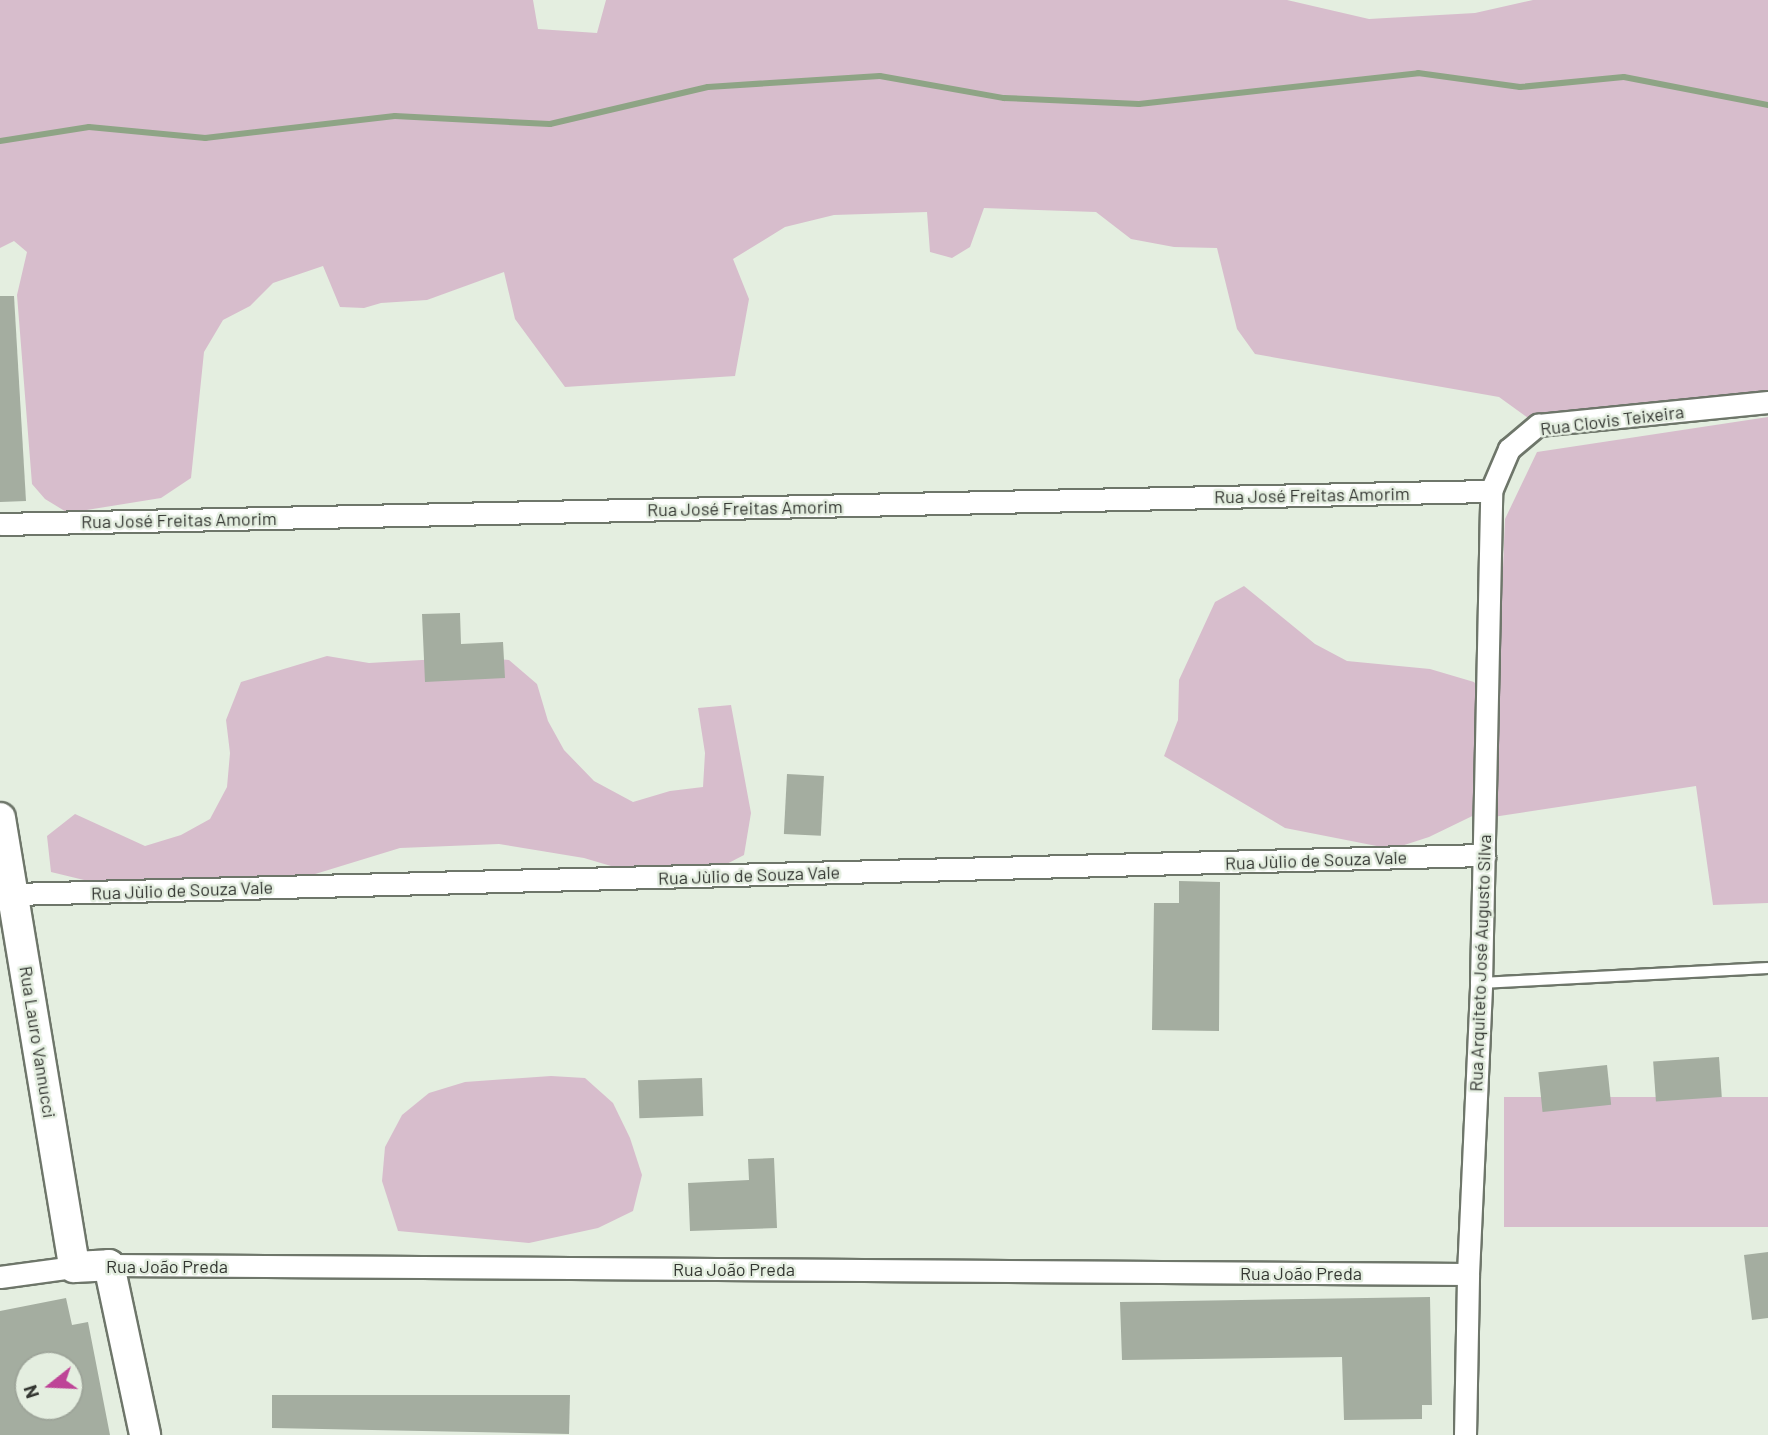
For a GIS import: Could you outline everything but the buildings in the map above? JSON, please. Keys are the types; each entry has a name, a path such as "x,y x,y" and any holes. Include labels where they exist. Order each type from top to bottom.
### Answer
{"street":[{"name":"Rua Clovis Teixeira","path":"1491,491 1509,449 1538,425 1768,402"},
{"name":"Rua José Freitas Amorim","path":"0,524 1491,491"},
{"name":"Rua Arquiteto José Augusto Silva","path":"1465,1435 1468,1274 1481,984 1491,491"},
{"name":"Rua Lauro Vannucci","path":"0,818 74,1267"},
{"name":"Rua Jùlio de Souza Vale","path":"14,894 1484,855"},
{"name":"Rua João Preda","path":"0,1277 109,1265 1468,1274"},
{"path":"109,1265 145,1435"}],"lane":[{"path":"1481,984 1768,968"}],"shaded area":[{"path":"0,0 533,0 538,29 597,33 606,0 1287,0 1369,19 1475,13 1533,0 1768,0 1768,402 1538,425 1499,397 1255,354 1237,329 1217,248 1174,247 1131,239 1096,212 984,208 970,247 952,258 930,252 927,212 834,215 785,227 733,259 749,299 735,376 565,387 515,319 504,272 427,300 381,303 364,308 340,307 323,266 273,283 250,306 223,320 204,352 191,478 161,498 68,513 45,499 32,484 17,295 27,252 14,241 0,248"},
{"path":"1768,417 1768,903 1713,905 1696,786 1493,817 1493,806 1429,837 1392,849 1285,828 1164,756 1178,720 1179,680 1215,602 1244,586 1315,644 1347,661 1430,669 1474,682 1497,713 1505,519 1537,452"},
{"path":"327,656 369,663 475,657 509,660 537,684 548,721 564,750 594,781 633,802 670,791 703,787 705,753 698,708 731,705 751,813 744,855 715,870 672,884 584,858 499,844 400,848 253,893 117,888 51,872 47,836 75,814 145,846 181,835 210,819 227,787 230,753 226,720 241,682"},
{"path":"551,1076 585,1078 613,1103 630,1138 642,1175 633,1211 598,1228 529,1243 398,1231 382,1181 385,1147 402,1115 429,1093 465,1082"},
{"path":"1504,1097 1768,1097 1768,1227 1504,1227"}],"waterway":[{"path":"0,141 89,127 205,138 395,116 550,124 708,87 880,76 1004,98 1139,104 1418,73 1520,87 1624,77 1768,105"}]}
